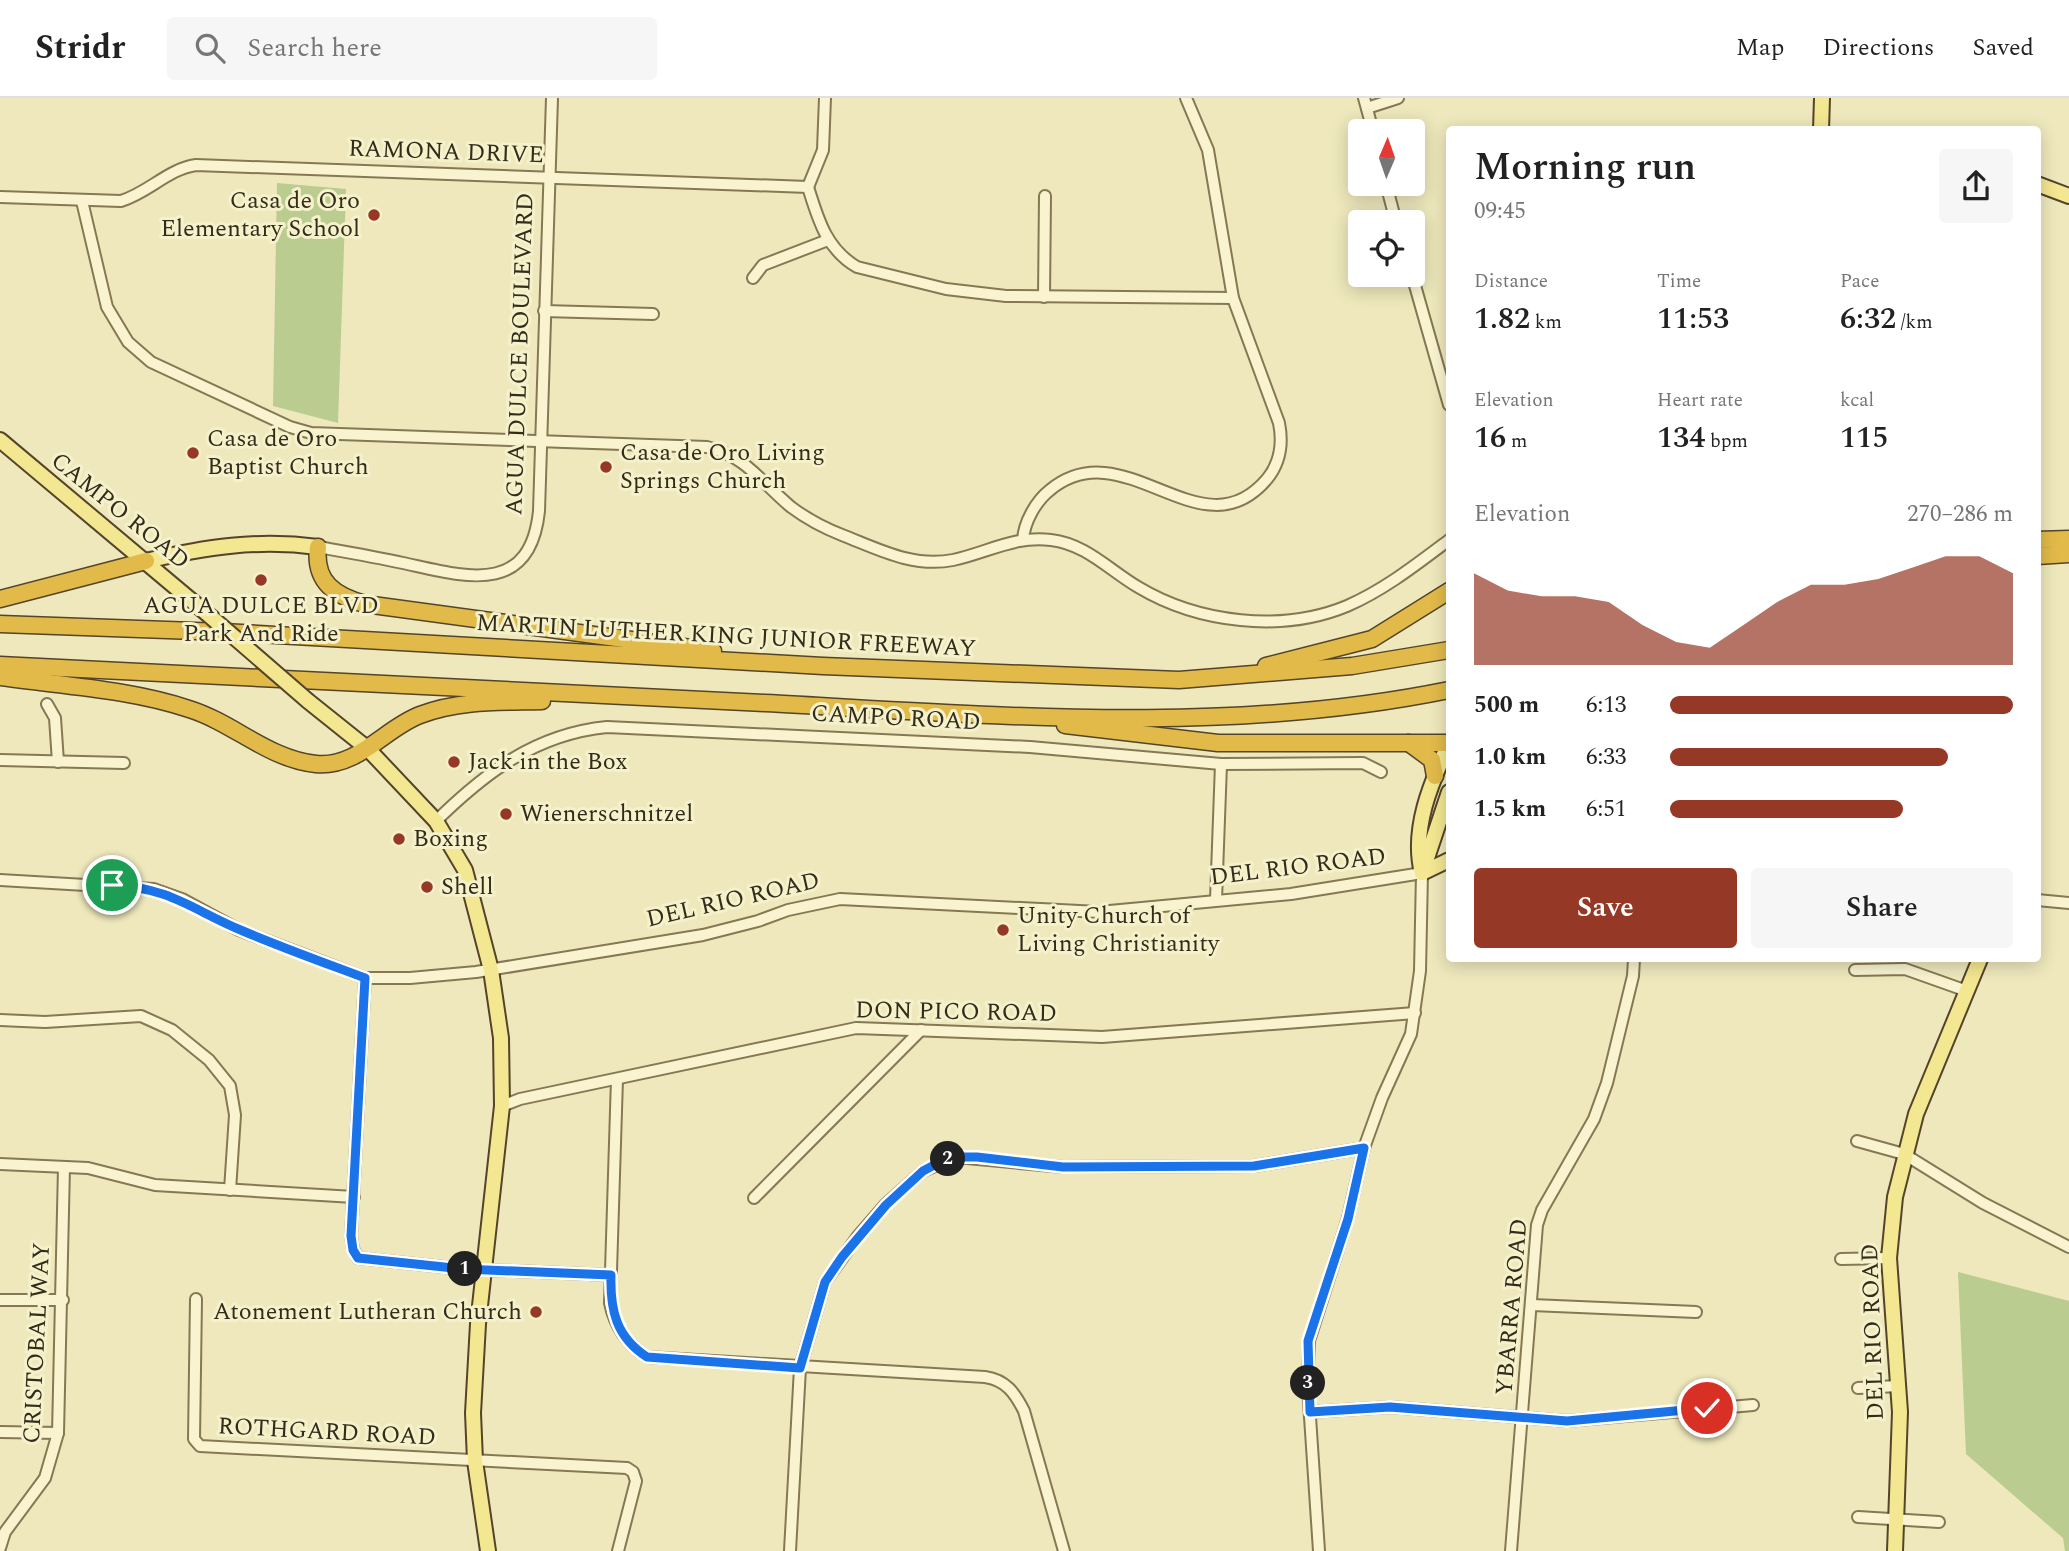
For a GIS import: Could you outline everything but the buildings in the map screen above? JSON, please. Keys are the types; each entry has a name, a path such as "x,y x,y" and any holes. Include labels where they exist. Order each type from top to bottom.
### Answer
{"highway":[{"path":"2041,540 2069,539"},
{"path":"318,547 318,570 323,581 337,594 365,604 823,666"},
{"path":"2041,556 2069,554"},
{"path":"0,599 146,561"},
{"path":"1201,679 1303,659 1372,639 1446,593"},
{"name":"MARTIN LUTHER KING JUNIOR FREEWAY","path":"0,624 237,632 823,666 1201,679 1352,666 1446,650"},
{"path":"0,665 1010,715 1229,717 1338,708 1446,691"},
{"path":"0,677 151,698 178,705 217,720 255,744 317,764 332,763 368,749 418,716 461,703 772,704"},
{"path":"1010,715 1205,742 1446,743"},
{"path":"1409,743 1432,760 1435,776"}],"main road":[{"path":"1821,126 1822,98"},
{"path":"2041,186 2069,196"},
{"name":"CAMPO ROAD","path":"0,440 58,492 146,561 368,749 436,821 465,870 491,970 501,1038 502,1106 472,1413 475,1461 488,1551"},
{"name":"AGUA DULCE BOULEVARD","path":"146,561 226,544 282,543 318,547"},
{"path":"1422,873 1418,855 1419,832 1435,776 1446,750"},
{"path":"1422,873 1446,801"},
{"name":"DEL RIO ROAD","path":"1422,873 1446,861"},
{"name":"DEL RIO ROAD","path":"1895,1551 1898,1519 1898,1386 1889,1258 1895,1197 1904,1154 1924,1094 1978,962"}],"street":[{"name":"AGUA DULCE BOULEVARD","path":"318,547 469,577 487,577 506,570 527,551 537,528 552,98"},
{"path":"825,98 823,150 808,187 828,240 844,259 857,267 955,290 1044,297 1233,298"},
{"path":"1023,540 1024,531 1043,496 1059,482 1084,472 1117,473 1184,500 1204,504 1237,499 1266,479 1280,453 1280,431 1233,298 1208,150 1186,98"},
{"path":"1366,103 1398,98"},
{"name":"RAMONA DRIVE","path":"0,197 82,201 131,198 175,171 196,165 808,187"},
{"path":"1044,297 1045,196"},
{"path":"82,201 110,317 128,342 151,362 290,427 311,433 719,449 743,460 810,521 913,561 953,560 1023,540 1053,540 1072,545 1139,588 1200,611 1231,618 1279,621 1306,618 1347,606 1393,580 1446,542"},
{"path":"752,278 763,265 828,240"},
{"path":"1415,287 1446,394"},
{"path":"544,311 653,314"},
{"path":"47,704 55,718 59,740 58,762"},
{"name":"CAMPO ROAD","path":"436,821 513,757 542,741 607,727 1030,747 1221,764 1363,763 1381,772"},
{"path":"0,760 124,763"},
{"path":"1216,900 1221,764"},
{"path":"1319,1551 1308,1341 1348,1219 1364,1148 1382,1098 1411,1034 1420,971 1422,873"},
{"name":"DEL RIO ROAD","path":"0,880 154,889 182,899 239,930 365,978 410,978 491,970 703,935 758,921 788,909 840,899 1087,912 1291,894 1422,873"},
{"path":"2041,900 2069,903"},
{"name":"YBARRA ROAD","path":"1511,1551 1537,1226 1542,1210 1594,1119 1607,1083 1633,976 1634,962"},
{"path":"1856,970 1905,969 1968,991"},
{"path":"365,978 353,1250 358,1258 366,1261 484,1269 611,1275"},
{"name":"DON PICO ROAD","path":"502,1106 520,1099 856,1028 1102,1037 1415,1013"},
{"path":"0,1020 45,1022 141,1017 172,1030 209,1060 230,1086 234,1115 230,1190"},
{"path":"754,1198 921,1030"},
{"path":"617,1079 610,1303 616,1322 632,1346 647,1357 985,1377 1007,1385 1024,1411 1064,1551"},
{"path":"1857,1141 1904,1154 1983,1203 2069,1247"},
{"path":"790,1551 800,1368 825,1282 842,1257 886,1205 923,1171 956,1157 1063,1167 1254,1166 1364,1148"},
{"path":"0,1164 88,1168 155,1185 355,1197"},
{"name":"CRISTOBAL WAY","path":"0,1548 5,1531 45,1478 58,1433 64,1167"},
{"path":"1841,1259 1889,1258"},
{"name":"ROTHGARD ROAD","path":"196,1299 194,1439 200,1446 631,1469 636,1481 618,1551"},
{"path":"0,1300 63,1300"},
{"path":"1532,1305 1696,1312"},
{"path":"1858,1388 1898,1386"},
{"path":"1310,1412 1390,1407 1523,1419 1604,1420 1753,1405"},
{"path":"0,1432 58,1433"},
{"path":"1858,1517 1939,1522"}],"green space":[{"path":"277,183 346,189 338,423 273,406"},
{"path":"1958,1272 2069,1301 2069,1551 2065,1551 2063,1538 1966,1454"}],"place":[{"name":"Casa de Oro Elementary School","path":"374,215"},
{"name":"Casa de Oro Baptist Church","path":"193,453"},
{"name":"Casa de Oro Living Springs Church","path":"606,467"},
{"name":"AGUA DULCE BLVD Park And Ride","path":"261,580"},
{"name":"Jack in the Box","path":"454,762"},
{"name":"Wienerschnitzel","path":"506,814"},
{"name":"Boxing","path":"399,839"},
{"name":"Shell","path":"427,887"},
{"name":"Unity Church of Living Christianity","path":"1003,930"},
{"name":"Atonement Lutheran Church","path":"536,1312"}],"route":[{"path":"112,885 154,889 182,899 239,930 365,978 351,1236 353,1250 358,1258 366,1261 463,1269 611,1275 612,1313 626,1339 647,1357 800,1368 825,1282 842,1257 886,1205 923,1171 948,1159 981,1157 1063,1167 1254,1166 1364,1148 1348,1219 1308,1341 1310,1412 1390,1407 1567,1421 1604,1420 1707,1408"}]}
